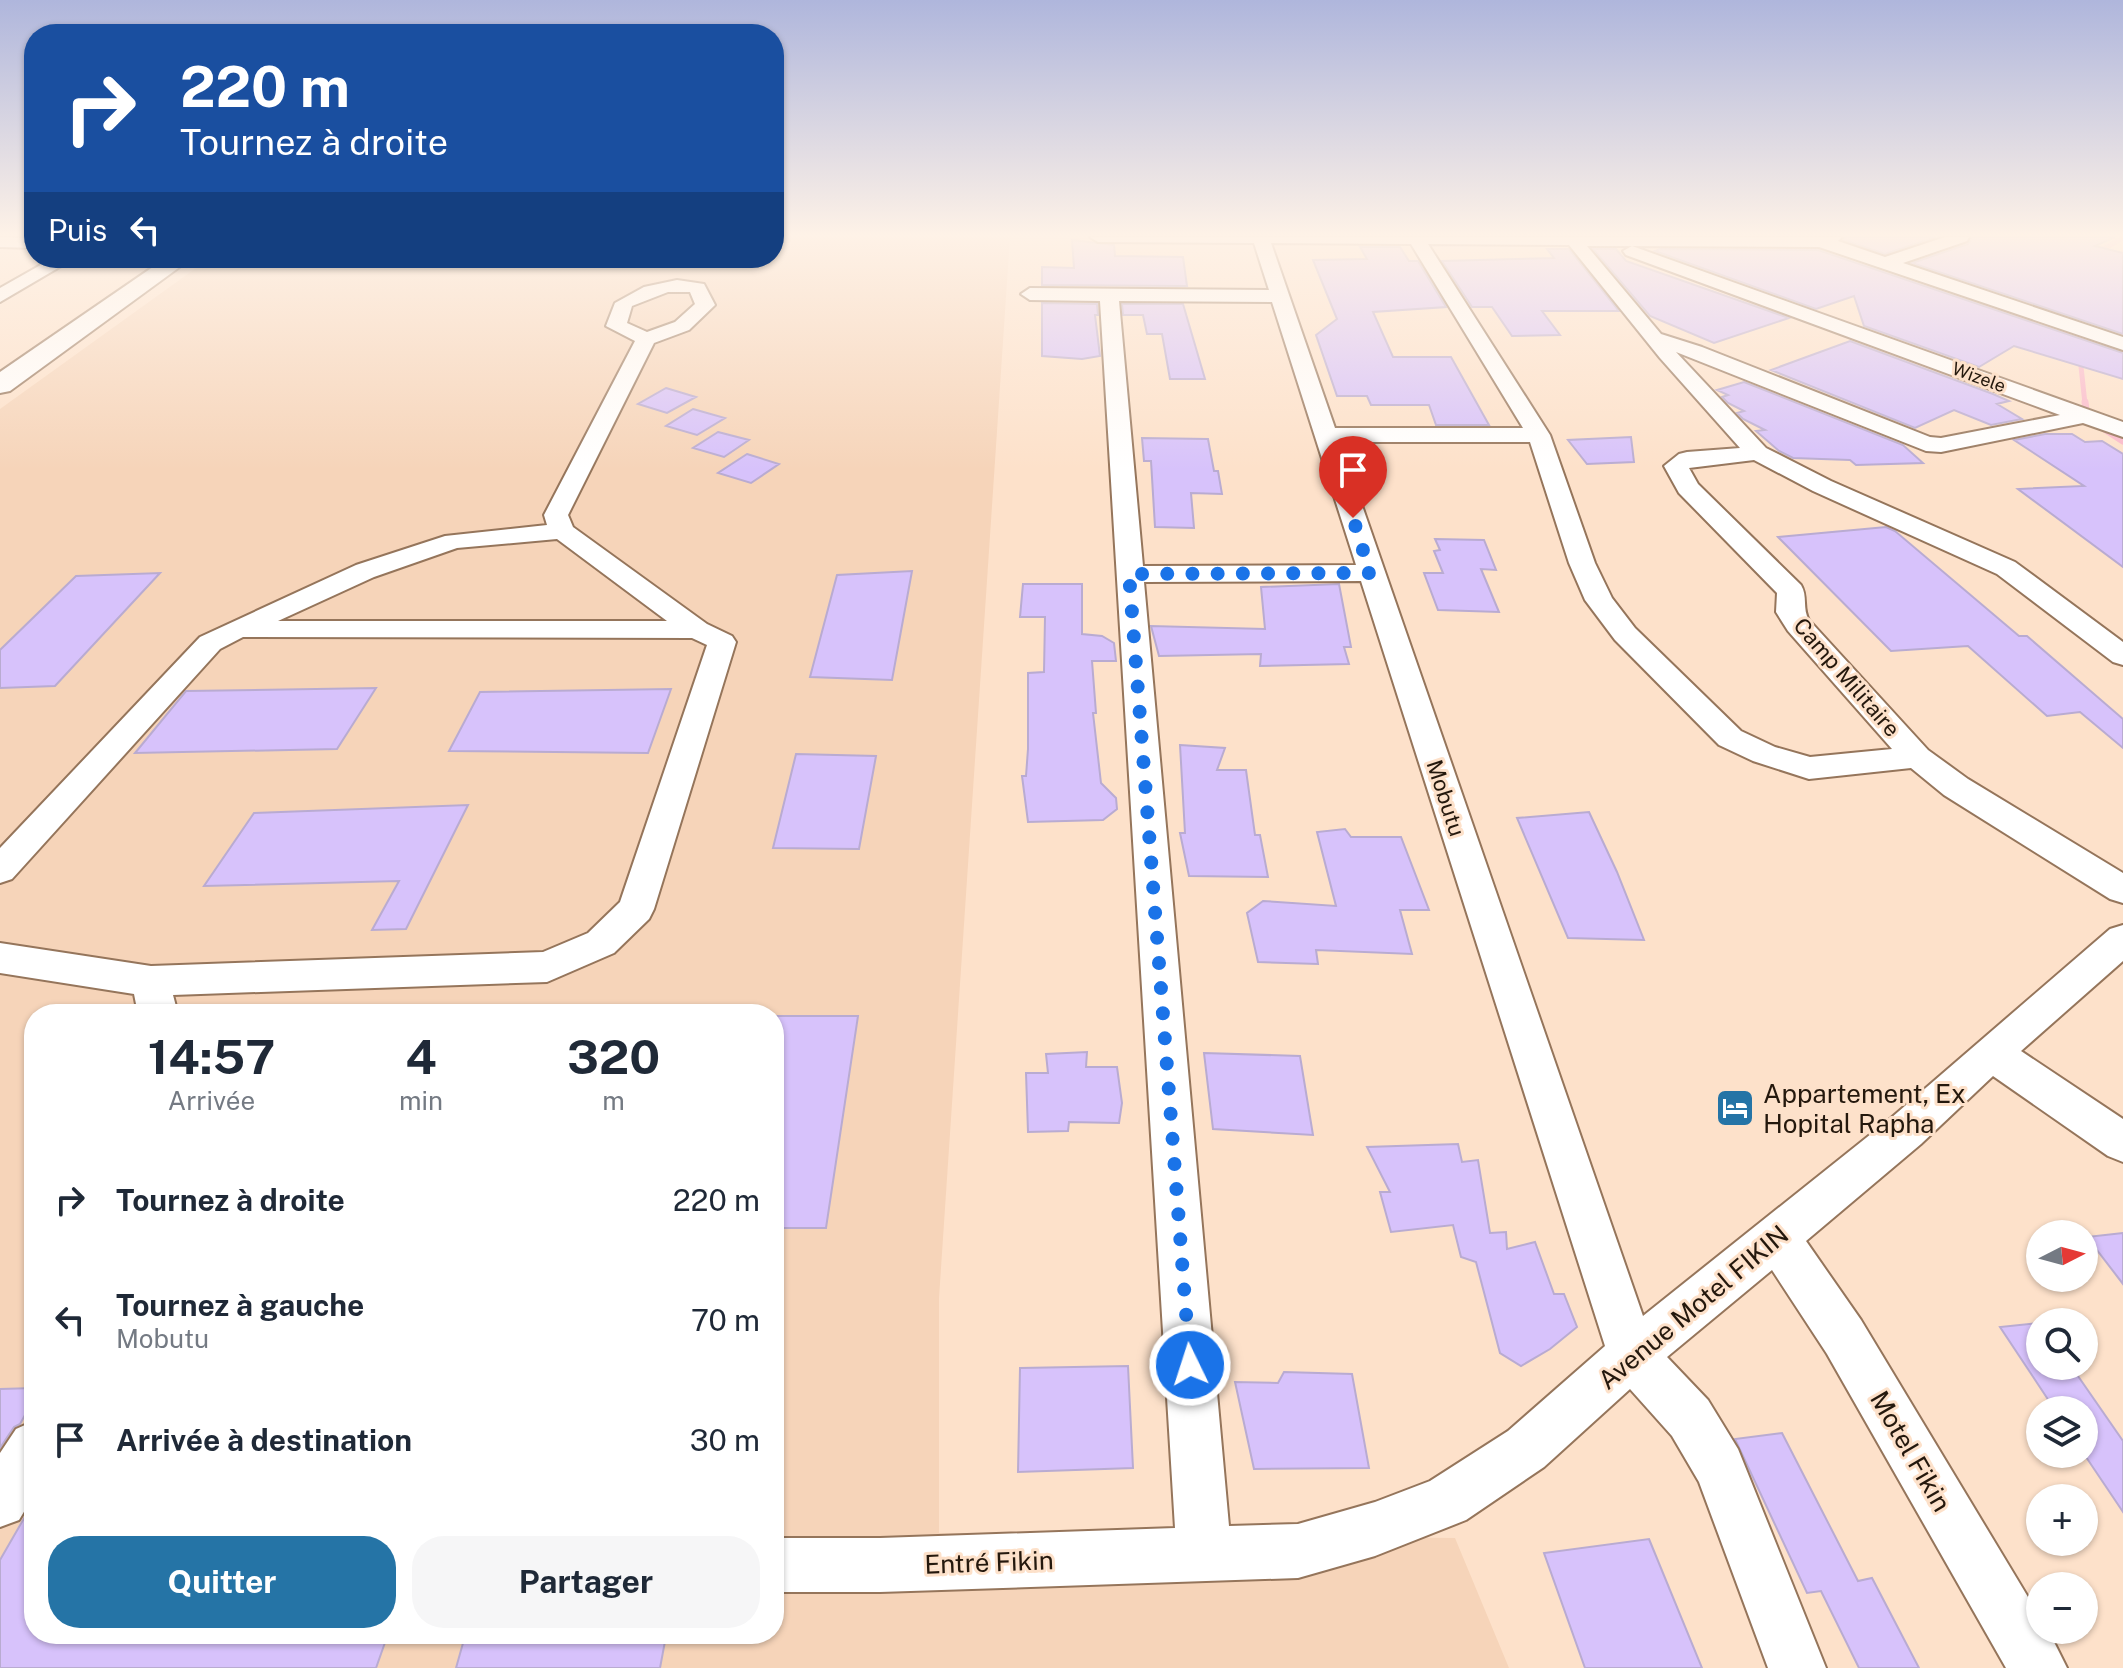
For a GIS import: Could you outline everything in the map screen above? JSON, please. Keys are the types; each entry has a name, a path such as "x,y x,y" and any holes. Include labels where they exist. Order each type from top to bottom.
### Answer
{"main road":[{"path":"0,361 67,315"},
{"path":"0,385 100,315"}],"street":[{"path":"620,315 616,326 646,339"},
{"path":"0,958 154,998 547,967 601,943 636,909 722,642 697,630 562,531 556,515 646,339 682,326 694,315"},
{"path":"1110,315 1204,1555"},
{"name":"Mobutu","path":"1288,315 1370,573 1632,1355"},
{"path":"1464,315 1539,435 1582,563 1599,600 1625,634 1730,738 1764,754 1809,768 1917,757"},
{"path":"1637,315 1758,453 1822,486 2006,568 2123,656"},
{"name":"Wizele","path":"1807,315 2123,430"},
{"path":"2036,315 2123,344"},
{"path":"1657,339 1695,351 1926,444 1941,445 2086,416"},
{"path":"1327,435 1539,435"},
{"name":"Camp Militaire","path":"1758,453 1687,459 1676,466 1688,488 1791,591 1790,612 1798,625 1917,757 1956,787 2123,890"},
{"path":"0,870 210,643 365,571 454,541 562,531"},
{"path":"1129,574 1370,573"},
{"path":"238,629 697,630"},
{"name":"Avenue Motel FIKIN","path":"1204,1555 1298,1551 1375,1529 1447,1501 1526,1449 1632,1355 1906,1131 2123,939"},
{"path":"1991,1053 2123,1143"},
{"name":"Motel Fikin","path":"1777,1238 1844,1337 2038,1668"},
{"path":"1632,1355 1690,1418 1720,1467 1797,1668"},
{"path":"0,1501 24,1463"},
{"name":"Entré Fikin","path":"784,1565 1204,1555"}],"shaded area":[{"path":"131,315 1005,315 939,1298 939,1533 1455,1538 1509,1668 0,1668 0,409"}],"building":[{"path":"1042,315 1098,315 1095,315 1100,356 1082,359 1042,356"},
{"path":"1123,315 1186,315 1205,379 1170,379 1162,334 1147,334 1143,315"},
{"path":"1335,315 1374,315 1393,357 1451,357 1489,425 1436,425 1429,405 1371,405 1367,396 1337,396 1316,335 1337,319"},
{"path":"1497,315 1545,315 1560,335 1512,336"},
{"path":"1780,315 1789,318 1714,343 1650,316"},
{"path":"1860,315 2010,315 2123,353 2123,379 2014,346 1979,367 1864,326"},
{"path":"2066,315 2123,315 2123,334"},
{"path":"1850,341 2009,401 1997,404 2022,419 1991,425 1954,410 1915,428 1771,370"},
{"path":"1744,382 1903,445 1923,463 1856,465 1850,460 1793,458 1779,451 1756,431 1765,430 1743,419 1737,413 1744,411 1728,403 1722,397 1728,395 1717,390"},
{"path":"666,388 696,397 667,413 638,404"},
{"path":"693,409 725,418 697,435 666,426"},
{"path":"718,432 749,440 724,457 693,448"},
{"path":"2045,434 2072,434 2085,442 2102,441 2123,454 2123,567 2018,489 2084,486 2014,440"},
{"path":"1631,437 1634,462 1587,464 1568,440"},
{"path":"1142,438 1208,439 1222,494 1191,493 1194,528 1155,527 1151,461 1144,461"},
{"path":"747,454 779,464 751,483 718,473"},
{"path":"1886,527 1895,531 2019,636 2027,636 2123,719 2123,748 2080,712 2047,716 1968,646 1891,651 1778,537"},
{"path":"1435,539 1484,540 1496,570 1481,569 1499,612 1438,610 1424,573 1443,573 1434,551 1440,550"},
{"path":"912,571 892,680 810,677 837,575"},
{"path":"160,573 55,686 0,688 0,650 76,576"},
{"path":"1023,584 1082,584 1082,634 1102,636 1114,643 1116,661 1092,661 1096,713 1093,713 1101,783 1116,798 1117,809 1103,820 1028,822 1022,776 1026,776 1028,749 1028,673 1044,672 1045,617 1020,617"},
{"path":"1339,584 1351,647 1344,647 1349,664 1260,666 1261,654 1159,656 1151,626 1265,629 1261,587"},
{"path":"376,688 337,749 135,753 186,691"},
{"path":"671,689 648,753 449,751 480,692"},
{"path":"1180,745 1225,748 1217,770 1246,770 1255,835 1260,835 1268,877 1189,876 1180,833 1185,833"},
{"path":"796,754 876,756 859,849 773,848"},
{"path":"468,805 406,929 372,930 399,881 204,886 254,813"},
{"path":"1589,812 1644,940 1568,938 1517,818"},
{"path":"1345,829 1351,837 1401,837 1429,910 1400,910 1412,954 1316,950 1318,964 1258,962 1247,913 1263,901 1336,906 1317,832"},
{"path":"784,1016 858,1016 826,1228 784,1228"},
{"path":"1087,1052 1086,1067 1117,1067 1122,1103 1119,1123 1069,1122 1068,1131 1028,1132 1026,1073 1048,1073 1046,1054"},
{"path":"1204,1053 1300,1056 1313,1135 1213,1129"},
{"path":"1458,1144 1462,1162 1478,1160 1490,1233 1506,1232 1507,1249 1535,1242 1554,1294 1564,1294 1577,1327 1550,1349 1521,1366 1500,1353 1476,1262 1461,1257 1453,1225 1391,1232 1380,1192 1390,1192 1367,1147"},
{"path":"2123,1233 2123,1284 2098,1251 2098,1236"},
{"path":"2026,1324 2026,1366 2000,1327"},
{"path":"1128,1366 1133,1468 1018,1472 1020,1368"},
{"path":"1284,1372 1352,1374 1369,1468 1254,1469 1235,1382 1278,1383"},
{"path":"2035,1380 2081,1380 2092,1396 2046,1396"},
{"path":"24,1388 24,1417 0,1448 0,1389"},
{"path":"2098,1405 2123,1441 2123,1512 2093,1468 2098,1468"},
{"path":"1782,1433 1858,1581 1872,1578 1919,1668 1859,1668 1821,1591 1807,1593 1735,1439"},
{"path":"24,1518 24,1644 384,1644 376,1668 0,1668 0,1560"},
{"path":"1649,1539 1702,1668 1585,1668 1544,1553"},
{"path":"463,1644 664,1644 660,1668 456,1668"}],"waterway":[{"path":"2050,315 2061,323 2073,344"},
{"path":"2080,357 2085,404"},
{"path":"2085,402 2087,417"},
{"path":"2103,428 2123,441"}],"place":[{"name":"Appartement, Ex Hopital Rapha","path":"1735,1108"}],"route":[{"path":"1190,1365 1129,574 1370,573 1353,518"}]}
